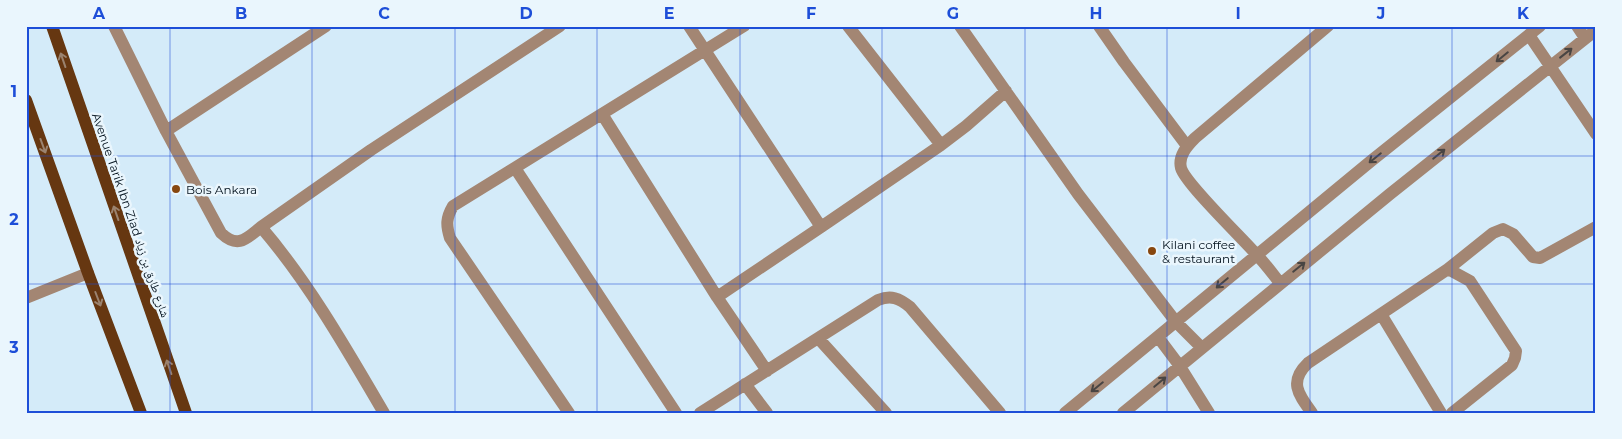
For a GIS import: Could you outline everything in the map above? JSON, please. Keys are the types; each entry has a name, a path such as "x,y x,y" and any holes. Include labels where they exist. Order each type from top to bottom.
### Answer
{"main road":[{"name":"Avenue Tarik Ibn Ziad شارع طارق بن زياد","path":"52,26 186,413"},
{"path":"26,100 140,413"}],"street":[{"path":"114,26 166,132 221,233 234,242 240,242 379,145 560,26"},
{"path":"689,26 821,227"},
{"path":"569,413 450,238 447,220 453,206 744,26"},
{"path":"848,26 941,144"},
{"path":"960,26 1073,186 1176,322 1201,347"},
{"path":"1099,26 1188,146"},
{"path":"1280,283 1257,254 1184,175 1180,161 1183,152 1195,138 1328,26"},
{"path":"1065,413 1257,254 1540,26"},
{"path":"1123,413 1280,283 1591,34 1577,26"},
{"path":"166,132 317,29"},
{"path":"1529,35 1596,134"},
{"path":"717,297 941,144 966,126 1006,92"},
{"path":"602,114 717,297 767,371"},
{"path":"515,168 676,413"},
{"path":"261,227 295,268 348,350 384,413"},
{"path":"1312,413 1298,391 1296,383 1297,375 1308,363 1448,269 1493,233 1503,229 1513,234 1533,257 1540,258 1596,227"},
{"path":"1448,269 1470,280 1516,351 1516,358 1512,365 1452,413"},
{"path":"26,298 88,273"},
{"path":"700,413 878,300 886,297 896,298 910,307 1000,413"},
{"path":"1381,314 1441,413"},
{"path":"1158,337 1180,365 1209,413"},
{"path":"818,338 886,413"},
{"path":"744,384 767,413"}],"place":[{"name":"Bois Ankara","path":"176,189"},
{"name":"Kilani coffee & restaurant","path":"1152,251"}]}
